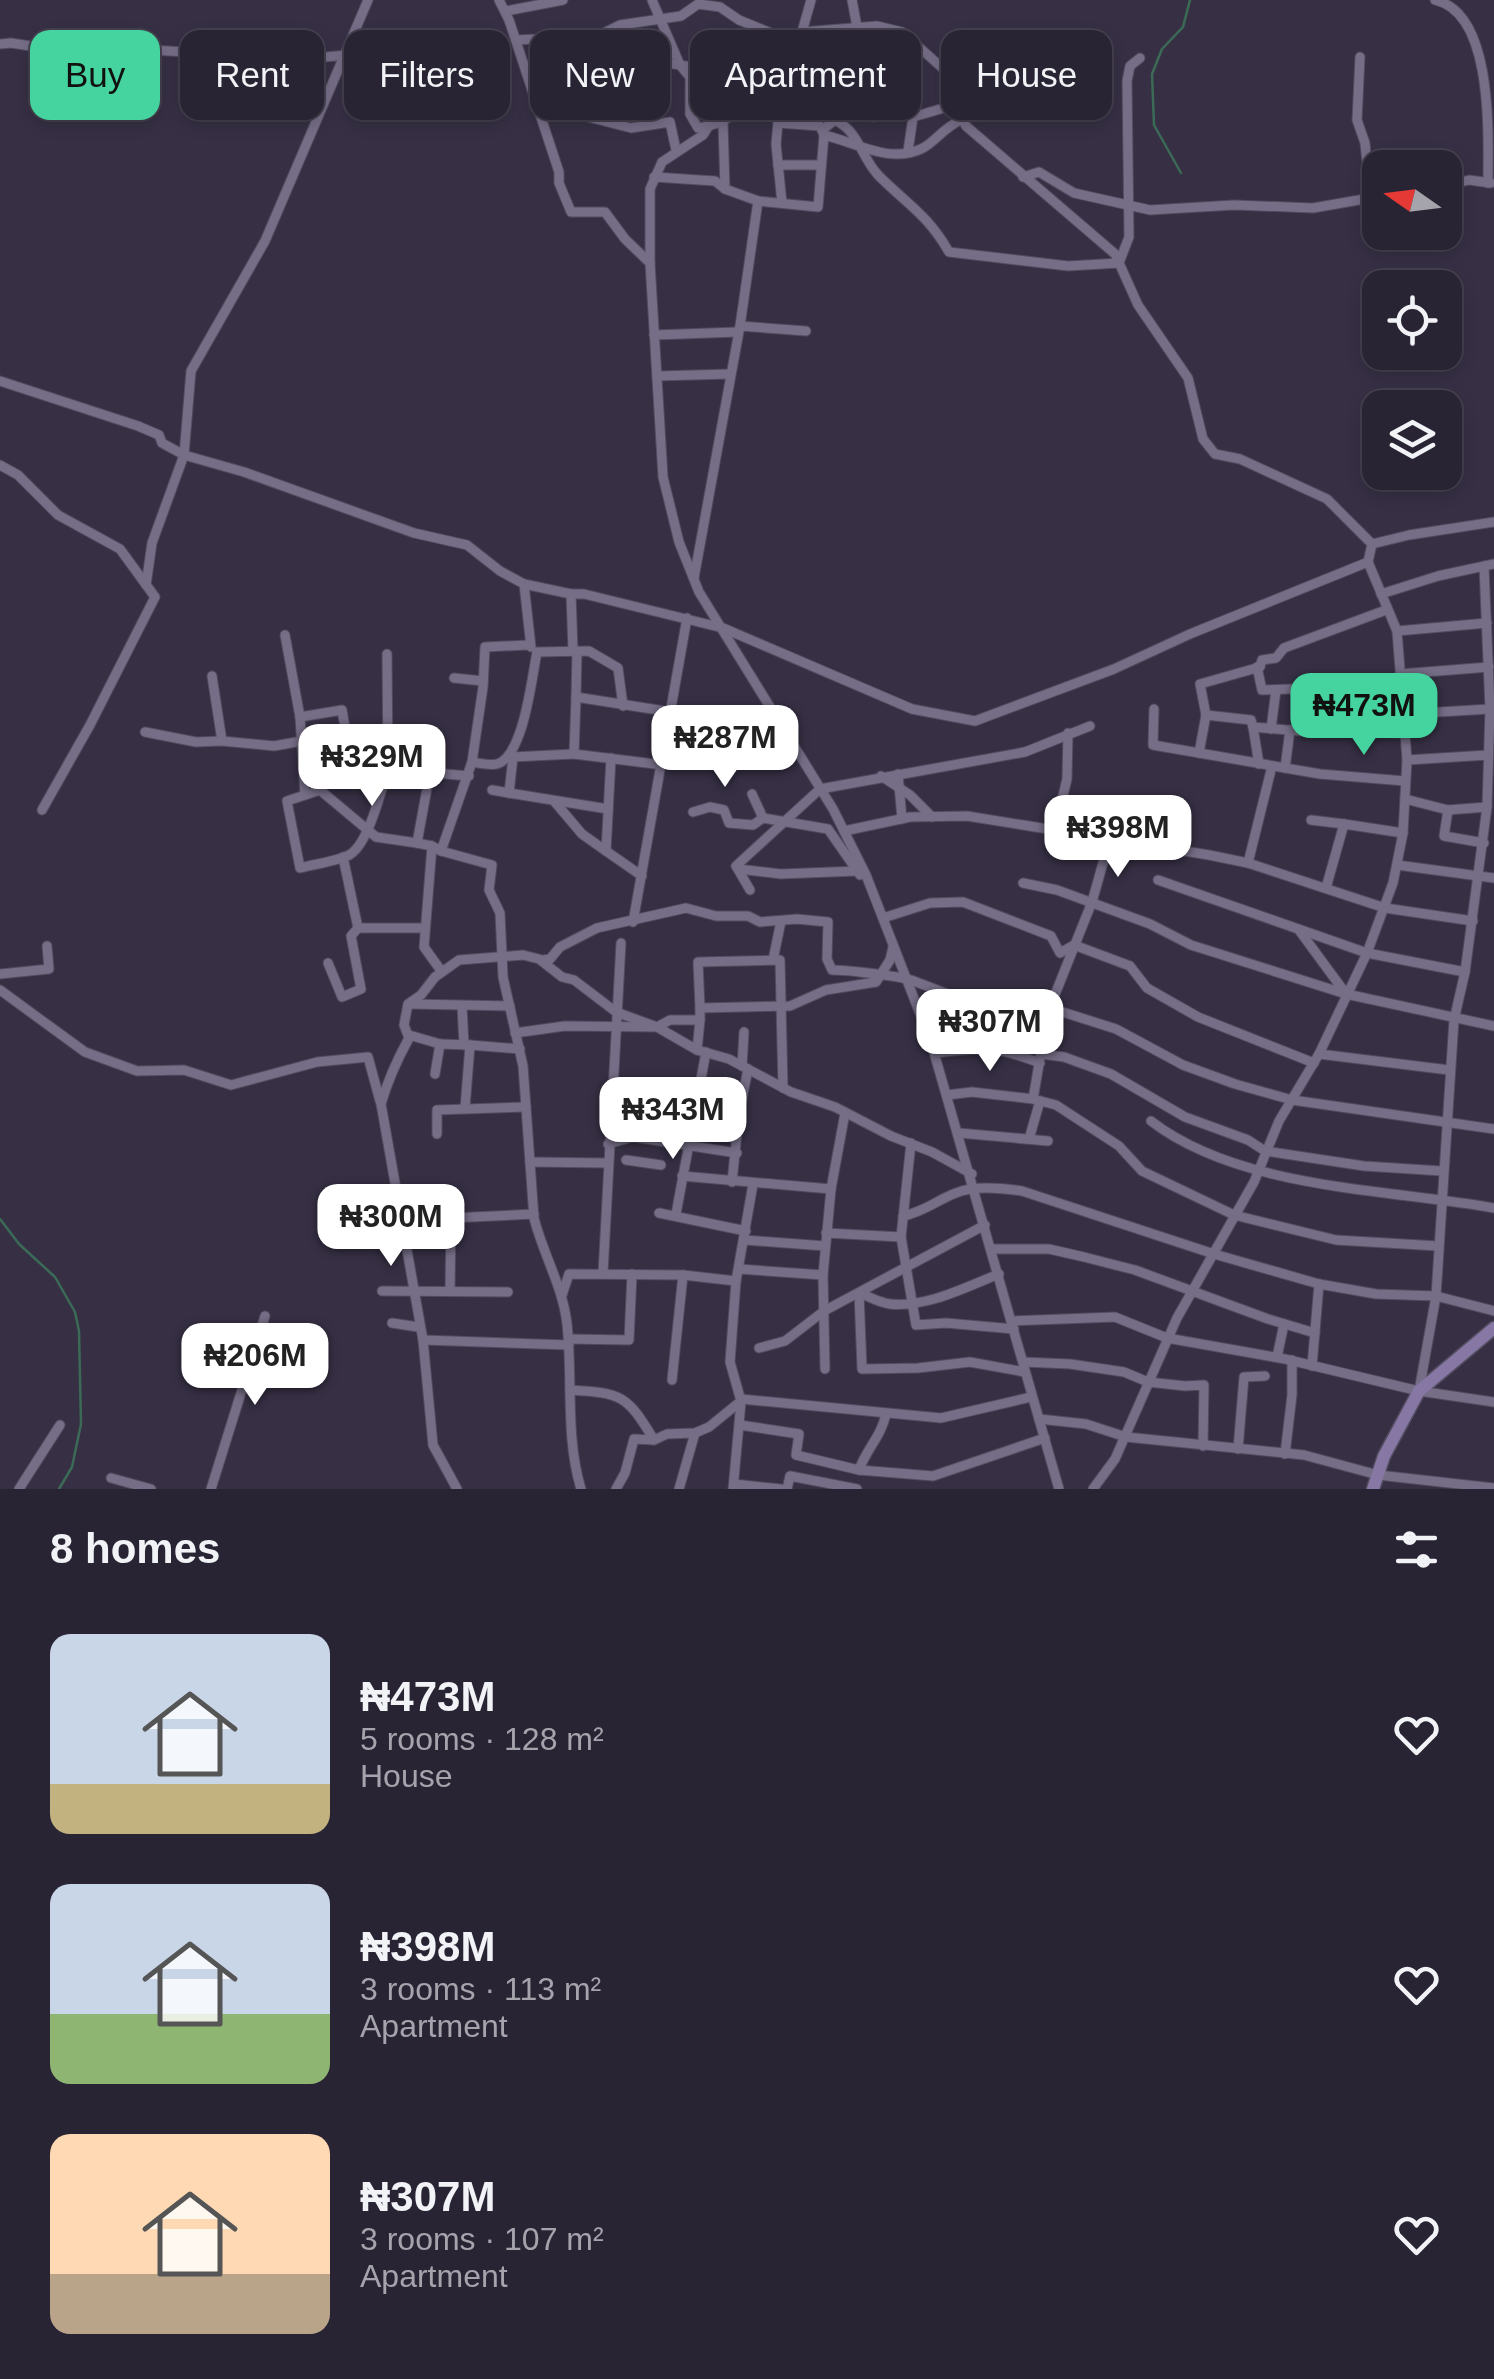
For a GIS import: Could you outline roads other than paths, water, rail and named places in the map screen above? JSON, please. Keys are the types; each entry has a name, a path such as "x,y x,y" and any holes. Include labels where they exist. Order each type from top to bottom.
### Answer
{"street":[{"path":"356,30 368,0"},
{"path":"499,0 516,40 571,212 605,212 650,263"},
{"path":"506,11 563,0"},
{"path":"652,0 692,82 690,118 698,128 727,120"},
{"path":"802,30 810,0"},
{"path":"852,0 856,30"},
{"path":"1435,0 1448,3 1465,18 1478,52 1488,107 1491,183 1462,182"},
{"path":"610,30 681,16 698,2 720,7 764,30"},
{"path":"820,30 857,26 887,26 896,30"},
{"path":"516,40 530,39"},
{"path":"0,44 11,42 63,51 119,48 303,59 344,55"},
{"path":"921,48 941,67"},
{"path":"1360,57 1358,120 1366,150"},
{"path":"1119,263 1129,237 1127,81 1130,66 1140,58"},
{"path":"146,585 152,543 184,455 192,371 265,241 344,60"},
{"path":"670,65 690,68"},
{"path":"600,120 631,128 670,122 676,150"},
{"path":"779,120 782,203"},
{"path":"823,132 836,120"},
{"path":"842,120 879,176 932,223 949,252 1068,266 1119,263"},
{"path":"908,151 913,120"},
{"path":"823,132 877,153 908,151 923,148 943,128 960,120 1111,250 1138,305 1188,378 1203,439 1215,454 1240,459 1327,499 1372,544"},
{"path":"723,123 725,189"},
{"path":"654,176 714,181 758,202 818,206 823,132 820,126 778,123"},
{"path":"708,126 702,135 662,162 650,188 650,263 663,477 679,542 694,579 844,831 894,944 935,1054 972,1174 1060,1489"},
{"path":"778,165 821,165"},
{"path":"1024,177 1039,172 1074,193 1150,210 1234,205 1313,208 1362,199"},
{"path":"694,579 758,202"},
{"path":"654,334 739,329 806,331"},
{"path":"657,376 730,374"},
{"path":"0,381 159,434 162,443 184,455 414,532 467,545 524,584 584,594 723,628 912,709 975,721 1114,669 1368,562"},
{"path":"0,465 18,476 58,515 120,549 155,597 42,810"},
{"path":"1372,544 1409,534 1494,522"},
{"path":"1092,1489 1110,1467 1126,1437 1168,1338 1316,1058 1385,908 1403,833 1407,760 1397,631 1368,562 1372,544"},
{"path":"1376,1482 1390,1444 1419,1390 1436,1296 1454,1020 1466,972 1491,777 1489,565 1380,594"},
{"path":"509,793 510,758 522,728 532,648 524,584"},
{"path":"571,594 576,651 574,754"},
{"path":"1198,753 1206,715 1200,684 1257,667 1262,660 1276,658 1284,648 1386,610"},
{"path":"1397,631 1490,617"},
{"path":"633,922 687,618"},
{"path":"284,635 300,717 306,795"},
{"path":"442,972 424,946 436,849 469,776 485,646 589,650 618,668 623,706"},
{"path":"387,654 388,769 366,830 360,847 342,857 300,868 286,801 320,790 366,830 376,838 417,843 492,864 488,880 500,913 507,1000 520,1048 534,1214 540,1242 562,1294 569,1342 573,1449 581,1489"},
{"path":"1257,667 1262,690 1276,690 1400,679 1491,662"},
{"path":"212,676 222,741"},
{"path":"454,678 483,681"},
{"path":"1271,729 1276,690"},
{"path":"576,698 671,712"},
{"path":"1404,714 1491,705"},
{"path":"1154,709 1153,745 1285,768 1405,781"},
{"path":"300,717 342,710 346,733 388,732"},
{"path":"1206,715 1251,720 1259,764"},
{"path":"750,890 736,866 820,789 1025,752 1090,726"},
{"path":"1253,727 1405,733"},
{"path":"1285,768 1290,730"},
{"path":"145,732 196,742 274,746 302,741"},
{"path":"1055,829 1067,779 1068,733"},
{"path":"665,750 706,754"},
{"path":"1407,760 1490,752"},
{"path":"472,762 496,764 510,758 574,754 663,765"},
{"path":"606,851 610,758"},
{"path":"1248,863 1272,766"},
{"path":"388,769 469,776"},
{"path":"417,843 430,772"},
{"path":"898,774 902,818"},
{"path":"880,776 932,816"},
{"path":"492,790 608,809"},
{"path":"752,794 763,818"},
{"path":"1405,799 1448,810 1487,807"},
{"path":"554,801 582,834 642,876"},
{"path":"693,812 710,807 724,810 729,823 754,826 763,818"},
{"path":"1448,810 1444,836 1484,843"},
{"path":"844,831 902,818 967,816 1248,863 1385,908 1473,921"},
{"path":"763,818 828,828 881,913"},
{"path":"1311,820 1403,833"},
{"path":"1326,888 1344,824"},
{"path":"1029,1138 1049,1010 1092,902 1110,838"},
{"path":"328,963 342,997 362,989 352,936 358,928 342,857"},
{"path":"1397,865 1494,878"},
{"path":"738,869 781,874 858,871"},
{"path":"1158,880 1368,952 1466,972"},
{"path":"1023,883 1092,902 1192,945 1346,994 1494,1026"},
{"path":"881,913 930,903 963,902 1051,936 1060,953 1074,946 1130,966 1147,988 1198,1016 1316,1058 1449,1070"},
{"path":"540,960 550,959 560,947 597,928 686,908 716,916 748,916 760,922 828,922 827,959 832,970 907,978 948,996 1020,1015 1049,1010 1116,1029 1198,1071 1292,1100 1494,1128"},
{"path":"772,960 781,921"},
{"path":"358,928 426,928"},
{"path":"1298,928 1346,994"},
{"path":"602,1273 620,943"},
{"path":"700,1008 790,1006 826,990 876,982 890,960 894,944"},
{"path":"0,974 50,969 47,946"},
{"path":"381,1104 391,1069 398,1063 409,1035 404,1024 408,1004 421,996 435,976 459,960 523,956 540,960 616,1012 658,1027 701,1051 845,1112 972,1174"},
{"path":"676,1214 701,1051 698,962 780,960 783,1088"},
{"path":"0,990 85,1052 137,1071 184,1070 232,1085 316,1062 368,1057 381,1104 423,1340 434,1445 457,1489"},
{"path":"408,1004 510,1006"},
{"path":"462,1006 467,1045 465,1108"},
{"path":"515,1033 565,1026 658,1027 670,1020 700,1020"},
{"path":"732,1182 745,1068 744,1032"},
{"path":"409,1035 440,1044 520,1048"},
{"path":"435,1074 440,1044"},
{"path":"935,1054 983,1047 1041,1059 1064,1057 1111,1074 1185,1117 1265,1150 1364,1166 1442,1171"},
{"path":"948,1096 972,1092 1036,1100 1068,1112 1106,1136 1142,1172 1234,1215 1336,1240 1438,1246"},
{"path":"437,1134 438,1110 526,1108"},
{"path":"825,1369 826,1233 845,1112"},
{"path":"1151,1121 1188,1147 1259,1170 1494,1208"},
{"path":"959,1133 1048,1141"},
{"path":"608,1144 634,1137 737,1153"},
{"path":"910,1143 902,1238 916,1325 1013,1325 1115,1317 1168,1338 1494,1402"},
{"path":"626,1160 661,1165"},
{"path":"530,1162 607,1163"},
{"path":"682,1176 831,1189"},
{"path":"753,1184 736,1280 730,1362 741,1400 734,1486 784,1489 790,1476 857,1489"},
{"path":"903,1216 922,1212 959,1191 1022,1191 1319,1284 1376,1294 1436,1296 1494,1311"},
{"path":"659,1212 746,1236 825,1246"},
{"path":"450,1290 451,1218 534,1214"},
{"path":"758,1348 785,1341 824,1311 985,1225"},
{"path":"826,1233 902,1238"},
{"path":"992,1249 1049,1249 1135,1270 1315,1333"},
{"path":"739,1269 823,1275"},
{"path":"562,1294 569,1274 683,1275 736,1280"},
{"path":"423,1340 629,1340 632,1274"},
{"path":"859,1293 890,1304 938,1298 999,1274"},
{"path":"672,1380 683,1275"},
{"path":"1312,1366 1319,1284"},
{"path":"382,1291 508,1292"},
{"path":"859,1293 862,1368 918,1368 970,1362 1024,1367 1088,1366 1124,1372 1148,1382 1204,1384 1202,1446"},
{"path":"211,1489 265,1316"},
{"path":"392,1323 418,1327"},
{"path":"1277,1357 1284,1324"},
{"path":"1419,1390 1494,1328"},
{"path":"1285,1454 1292,1360"},
{"path":"1238,1449 1244,1377 1265,1376"},
{"path":"570,1390 616,1393 639,1415 654,1440"},
{"path":"616,1489 634,1438 654,1440 667,1434 694,1433 709,1427 741,1400 941,1418 1032,1396"},
{"path":"859,1470 867,1449 881,1437 886,1414"},
{"path":"1039,1419 1076,1422 1126,1437 1304,1455 1376,1482 1494,1488"},
{"path":"19,1489 60,1425"},
{"path":"740,1425 799,1434 796,1455 859,1470 933,1476 1045,1438"},
{"path":"679,1489 694,1433"},
{"path":"111,1478 151,1489"}],"waterway":[{"path":"1181,173 1154,125 1152,74 1162,49 1183,27 1190,0"},
{"path":"0,1219 19,1244 55,1277 75,1312 81,1424 72,1467 59,1489"}]}
